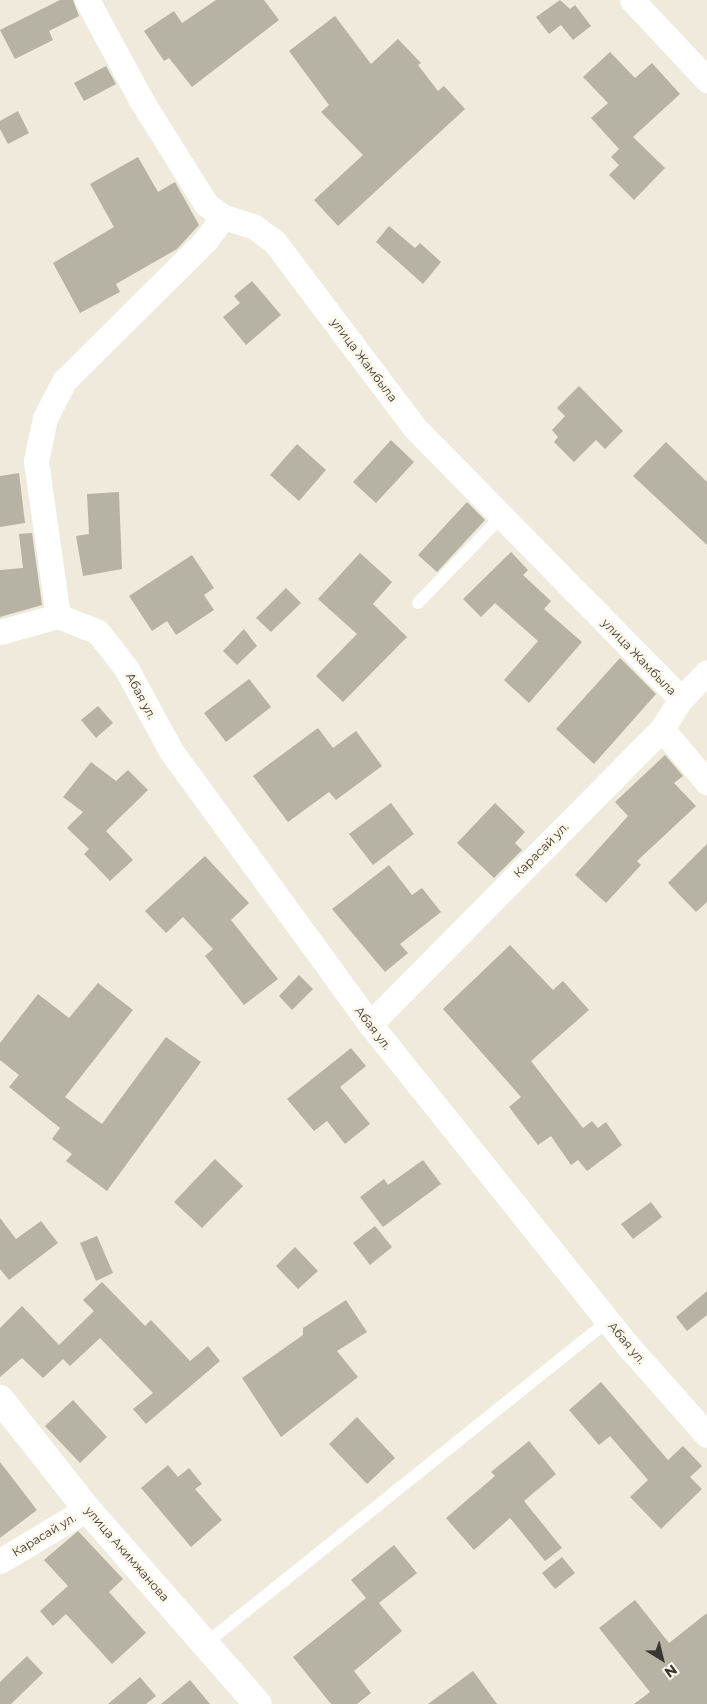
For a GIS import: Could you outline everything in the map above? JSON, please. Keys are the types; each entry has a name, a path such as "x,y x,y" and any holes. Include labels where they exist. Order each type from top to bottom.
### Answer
{"street":[{"name":"улица Жамбыла","path":"87,0 141,100 206,204 223,217 253,226 274,241 414,427 681,699"},
{"path":"632,0 707,80"},
{"path":"0,632 58,616 36,461 45,418 64,381 206,240 223,217"},
{"name":"Абая ул.","path":"58,616 98,632 126,668 171,751 370,1024 608,1321 707,1435"},
{"name":"Карасай ул.","path":"370,1024 662,728 681,699 707,672"},
{"path":"662,728 707,782"},
{"name":"улица Акимжанова","path":"0,1399 87,1509 258,1704"},
{"name":"Карасай ул.","path":"0,1561 87,1509"}],"lane":[{"path":"418,602 502,516"},
{"path":"205,1644 608,1321"}],"building":[{"path":"60,0 73,0 79,16 49,31 53,40 15,59 0,30"},
{"path":"216,0 264,0 279,20 192,87 169,58 164,61 144,31 174,11 182,23"},
{"path":"560,0 570,9 575,5 591,26 573,40 561,25 549,34 536,17"},
{"path":"335,16 371,64 398,39 421,63 418,65 438,91 444,86 465,109 338,226 314,200 363,155 321,112 329,105 289,51"},
{"path":"610,52 635,78 652,63 680,94 633,137 665,168 634,200 609,175 619,165 611,157 619,149 591,118 608,103 583,77"},
{"path":"106,66 116,84 84,101 74,83"},
{"path":"18,111 29,133 8,144 0,129 0,121"},
{"path":"138,157 158,192 175,182 199,225 177,249 116,284 120,292 80,313 53,263 114,227 90,184"},
{"path":"389,226 415,248 420,243 441,262 423,284 376,242"},
{"path":"252,281 281,315 246,345 223,317 240,303 234,296"},
{"path":"579,386 623,431 605,449 596,440 574,462 554,442 558,437 552,430 565,416 557,408"},
{"path":"391,440 414,462 376,503 353,482"},
{"path":"666,442 707,482 707,545 633,476"},
{"path":"297,444 326,470 299,501 270,475"},
{"path":"19,473 25,523 0,527 0,476"},
{"path":"119,492 122,569 83,576 76,536 89,534 87,494"},
{"path":"467,502 485,520 437,572 418,555"},
{"path":"32,533 42,605 0,617 0,570 23,568 19,534"},
{"path":"511,552 528,570 523,575 551,601 544,609 582,642 529,703 504,680 538,641 495,603 481,617 463,599"},
{"path":"360,553 392,582 373,604 407,637 343,702 316,676 357,634 318,599"},
{"path":"192,555 214,588 204,595 214,610 176,635 167,621 152,631 129,596"},
{"path":"286,588 301,603 271,632 256,618"},
{"path":"244,629 257,646 237,665 223,651"},
{"path":"620,658 656,694 594,764 556,729"},
{"path":"249,679 271,707 226,742 204,713"},
{"path":"98,706 113,723 96,738 81,720"},
{"path":"318,728 333,748 356,731 382,766 336,800 329,792 288,822 253,776"},
{"path":"665,755 683,776 674,783 696,806 637,861 641,865 606,903 575,875 628,816 615,802"},
{"path":"91,762 116,781 128,770 148,790 106,831 133,860 110,881 84,854 89,849 67,828 83,812 63,797"},
{"path":"391,803 414,834 373,865 349,834"},
{"path":"495,803 525,832 515,843 522,850 494,878 457,843"},
{"path":"707,844 707,902 696,912 668,883"},
{"path":"205,856 249,903 231,920 278,979 244,1005 205,956 213,949 183,917 166,933 145,911"},
{"path":"389,865 412,895 422,888 441,912 400,944 408,953 385,972 332,909"},
{"path":"510,945 553,990 563,981 589,1010 531,1061 583,1128 592,1121 598,1128 606,1122 622,1145 587,1171 578,1160 571,1165 551,1136 538,1145 509,1107 521,1097 443,1009"},
{"path":"299,975 313,989 292,1010 279,996"},
{"path":"98,983 133,1010 65,1097 102,1124 166,1037 201,1062 107,1191 66,1161 72,1154 52,1139 60,1128 9,1087 19,1075 0,1060 0,1043 38,994 69,1018"},
{"path":"351,1048 366,1066 340,1087 370,1124 345,1144 327,1121 314,1131 287,1099"},
{"path":"215,1159 243,1186 202,1228 174,1202"},
{"path":"423,1160 441,1184 383,1227 360,1197 384,1179 388,1185"},
{"path":"651,1202 662,1217 633,1239 621,1224"},
{"path":"0,1218 16,1239 41,1221 58,1243 9,1280 0,1269"},
{"path":"375,1226 392,1247 370,1265 353,1243"},
{"path":"97,1236 113,1273 96,1281 80,1243"},
{"path":"295,1247 318,1271 298,1289 276,1266"},
{"path":"102,1282 145,1326 151,1320 190,1361 208,1346 220,1361 146,1424 133,1409 153,1393 100,1338 70,1366 63,1359 43,1378 22,1358 0,1377 0,1328 22,1306 59,1345 94,1311 83,1300"},
{"path":"707,1291 707,1315 687,1331 676,1317"},
{"path":"346,1300 367,1332 337,1351 358,1377 281,1437 242,1378 303,1335 303,1328"},
{"path":"601,1382 668,1460 683,1446 702,1466 690,1477 702,1489 661,1529 630,1497 648,1480 610,1436 599,1445 569,1410"},
{"path":"73,1400 107,1437 80,1463 45,1426"},
{"path":"357,1417 395,1458 367,1484 329,1444"},
{"path":"529,1441 556,1474 524,1501 562,1548 545,1561 510,1518 474,1550 446,1518 495,1476 491,1472"},
{"path":"0,1462 37,1510 0,1538"},
{"path":"168,1465 178,1477 189,1468 202,1484 195,1489 222,1520 191,1547 141,1488"},
{"path":"78,1531 123,1579 109,1592 146,1633 112,1664 66,1614 53,1626 40,1611 68,1586 44,1560"},
{"path":"394,1545 417,1573 379,1603 402,1631 354,1671 371,1693 357,1704 331,1704 293,1657 366,1598 351,1580"},
{"path":"562,1557 575,1573 555,1589 542,1573"},
{"path":"635,1600 669,1643 707,1613 707,1704 634,1704 650,1692 599,1628"},
{"path":"27,1656 43,1673 11,1704 0,1704 0,1682"},
{"path":"473,1671 497,1704 428,1704"},
{"path":"140,1677 156,1696 146,1704 108,1704"},
{"path":"190,1680 210,1704 161,1704"}]}
